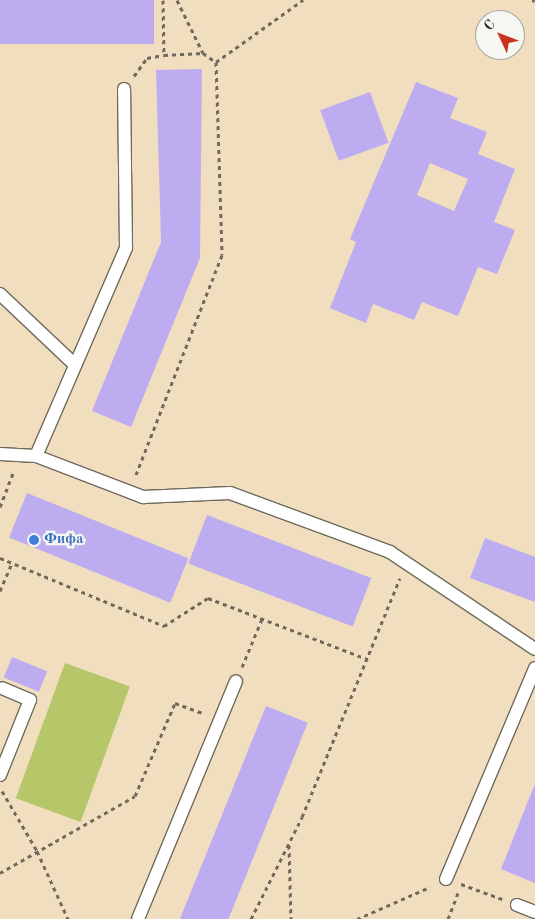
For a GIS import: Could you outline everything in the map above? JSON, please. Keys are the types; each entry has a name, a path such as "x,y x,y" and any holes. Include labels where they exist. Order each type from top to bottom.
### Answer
{"lane":[{"path":"36,456 74,364 126,248 124,89"},
{"path":"0,294 74,364"},
{"path":"0,454 36,456 143,497 230,493 390,552 535,649"},
{"path":"446,880 535,668"},
{"path":"138,919 236,681"},
{"path":"0,775 30,700 2,688"},
{"path":"518,905 535,912"}],"path":[{"path":"163,0 164,55"},
{"path":"178,0 203,53 216,62"},
{"path":"216,62 303,0"},
{"path":"124,89 147,58 203,53"},
{"path":"129,492 222,255 216,62"},
{"path":"0,507 20,455"},
{"path":"0,558 164,626 208,598 367,659"},
{"path":"0,591 12,563"},
{"path":"251,919 289,844 406,563"},
{"path":"236,681 262,619"},
{"path":"0,873 135,796 175,703 220,719"},
{"path":"0,788 37,851 68,919"},
{"path":"289,844 291,919"},
{"path":"357,919 446,880 518,905"},
{"path":"448,919 462,884"}],"green space":[{"path":"65,663 130,687 81,822 16,798"}],"building":[{"path":"0,0 154,0 154,44 0,44"},
{"path":"202,69 200,258 131,427 92,411 161,242 156,70"},
{"path":"416,82 458,98 450,118 487,132 478,154 515,169 494,222 515,230 497,274 478,267 458,316 422,302 414,320 373,304 366,323 330,308 356,242 350,239","holes":["430,163 468,179 454,211 417,195"]},
{"path":"370,92 388,143 339,161 320,110"},
{"path":"27,493 188,558 170,603 9,538"},
{"path":"207,515 371,578 353,627 188,564"},
{"path":"485,538 535,557 535,602 470,578"},
{"path":"12,657 47,671 39,692 4,677"},
{"path":"266,706 308,723 228,919 180,918"},
{"path":"535,786 535,883 501,869"}],"place":[{"name":"Фифа","path":"34,540"}]}
